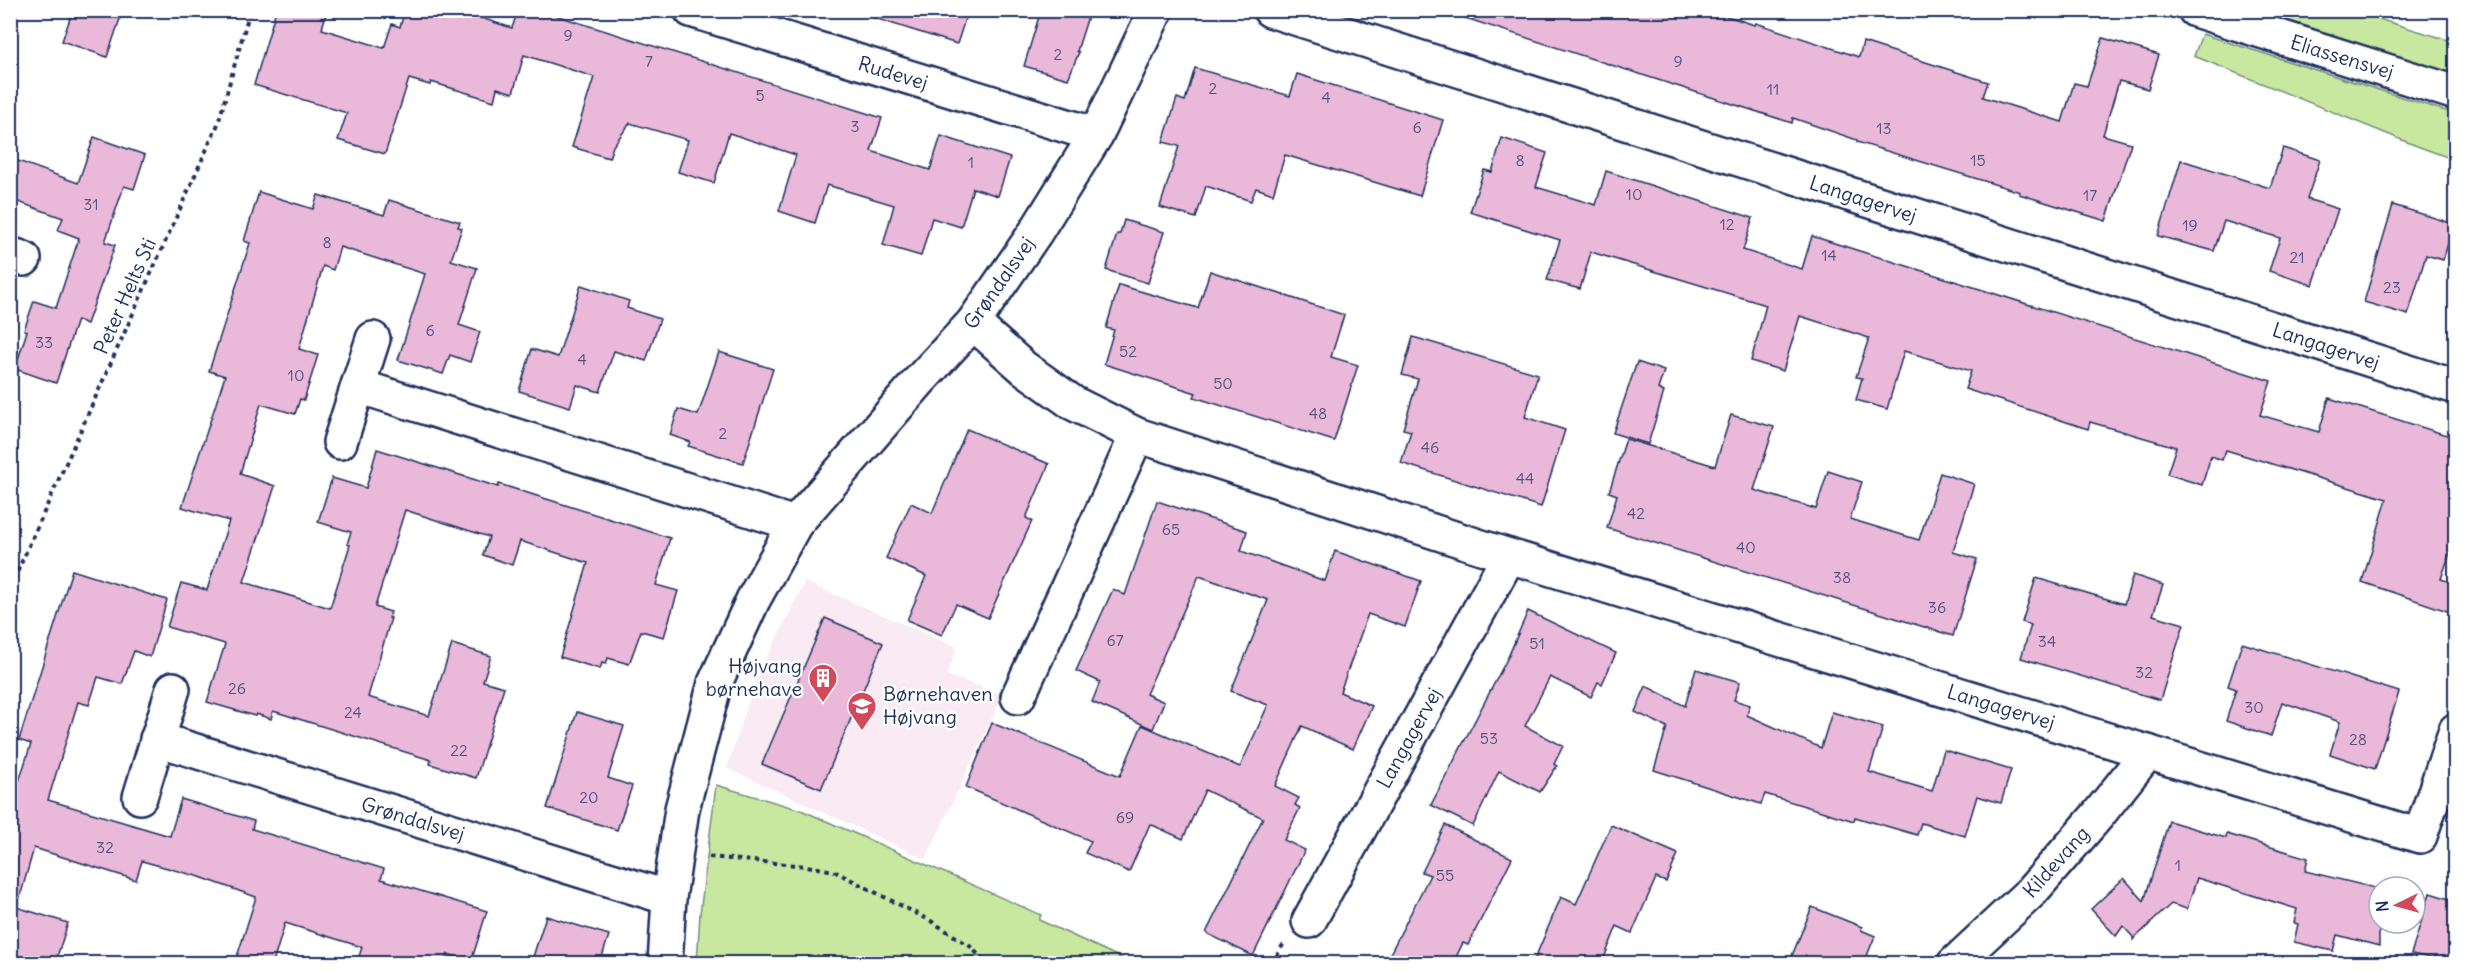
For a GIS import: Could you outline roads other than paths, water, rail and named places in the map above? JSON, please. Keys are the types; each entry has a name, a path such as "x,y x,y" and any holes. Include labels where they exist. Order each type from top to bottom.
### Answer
{"street":[{"name":"Rudevej","path":"691,10 1096,135"},
{"name":"Grøndalsvej","path":"665,963 669,898 682,808 715,683 753,600 795,524 921,379 973,323 1035,232 1096,135 1156,10"},
{"name":"Langagervej","path":"1270,10 2456,387"},
{"name":"Eliassensvej","path":"2195,10 2456,93"},
{"name":"Langagervej","path":"973,323 1024,368 1073,403 1137,435 1509,556 2420,836 2456,730"},
{"path":"340,442 373,339"},
{"path":"358,386 795,524"},
{"path":"1018,697 1137,435"},
{"name":"Langagervej","path":"1309,921 1509,556"},
{"path":"140,797 173,689"},
{"name":"Grøndalsvej","path":"157,740 669,898"},
{"name":"Kildevang","path":"1954,963 2032,891 2098,815 2148,752"}],"place":[{"name":"Højvang børnehave","path":"823,704"},
{"name":"Børnehaven Højvang","path":"862,732"}]}
